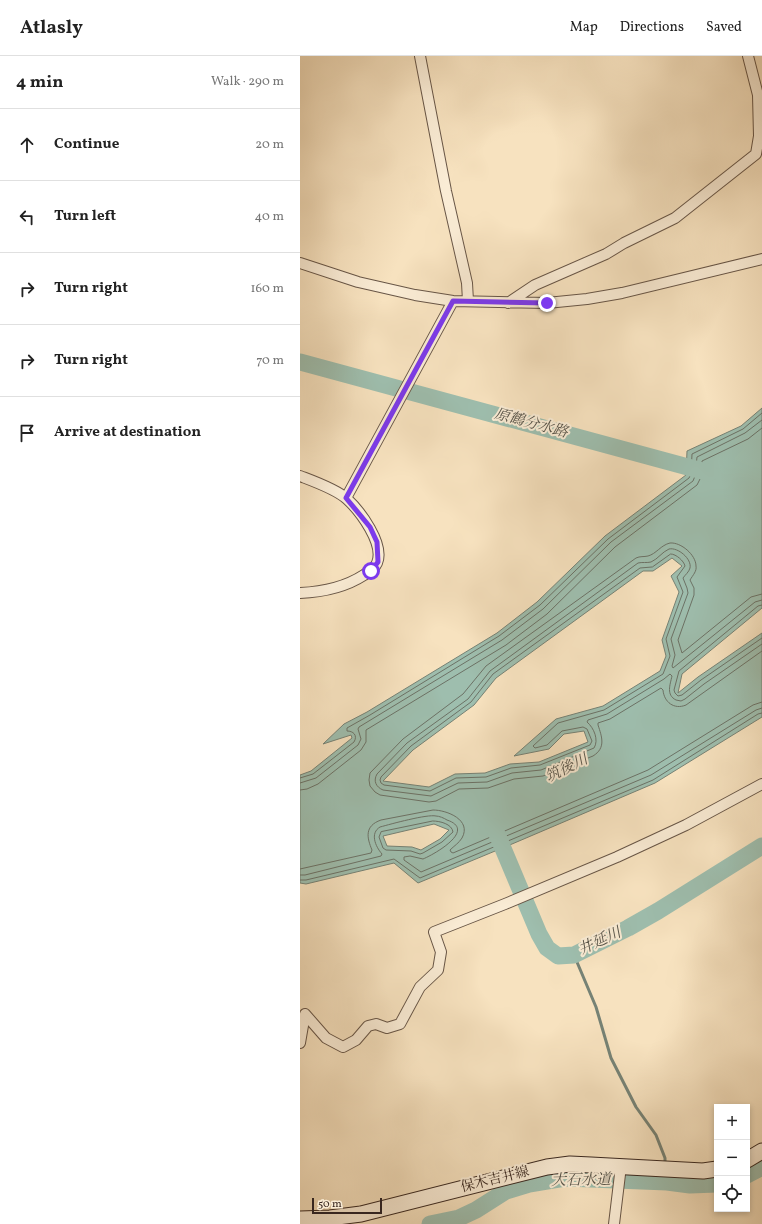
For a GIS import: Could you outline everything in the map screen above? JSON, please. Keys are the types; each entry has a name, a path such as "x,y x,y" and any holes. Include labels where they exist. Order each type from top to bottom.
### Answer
{"main road":[{"path":"750,1158 762,1151"},
{"name":"保木吉井線","path":"300,1219 330,1218 361,1214 547,1167 570,1164 621,1169 703,1171 714,1169"}],"street":[{"path":"420,56 446,191 467,283 468,302"},
{"path":"508,303 535,284 606,254 624,243 675,218 756,154 759,136 758,101 748,56"},
{"path":"300,263 365,284 451,304 468,302 547,303 587,299 622,293 762,259"},
{"path":"348,495 451,304"},
{"path":"300,476 348,495 370,527 377,542 378,562 371,571 344,586 320,592 300,593"},
{"path":"300,1043 305,1014 326,1038 343,1047 356,1040 368,1026 376,1024 387,1028 400,1024 420,987 438,970 441,952 434,932 617,857 686,825 762,784"},
{"path":"614,1224 621,1169"}],"water":[{"name":"筑後川","path":"762,408 762,608 682,674 678,693 698,677 762,633 762,717 655,783 418,883 394,863 306,884 300,883 300,775 311,771 352,738 351,735 323,744 344,724 367,712 497,633 537,602 605,536 686,475 687,451 741,426","holes":["672,558 682,566 671,576 679,592 662,640 666,656 660,671 603,706 556,719 514,756 549,749 564,734 584,731 588,742 539,762 510,764 485,773 455,774 429,787 383,781 413,750 474,705 496,678 643,571 653,571","434,824 449,830 440,839 421,850 412,847 387,846 383,836"]}],"waterway":[{"name":"原鶴分水路","path":"300,362 710,473"},
{"name":"井延川","path":"494,827 539,934 547,948 558,956 574,955 628,928 762,846"},
{"path":"574,955 596,1007 611,1058 636,1107 656,1135 665,1158 665,1164"},
{"name":"大石水道","path":"750,1173 762,1167"},
{"path":"666,1173 667,1182"},
{"name":"大石水道","path":"430,1224 459,1218 476,1210 506,1191 529,1184 565,1178 667,1182 690,1185 714,1184"}],"route":[{"path":"371,571 378,562 377,542 370,527 346,498 453,301 547,303"}]}
